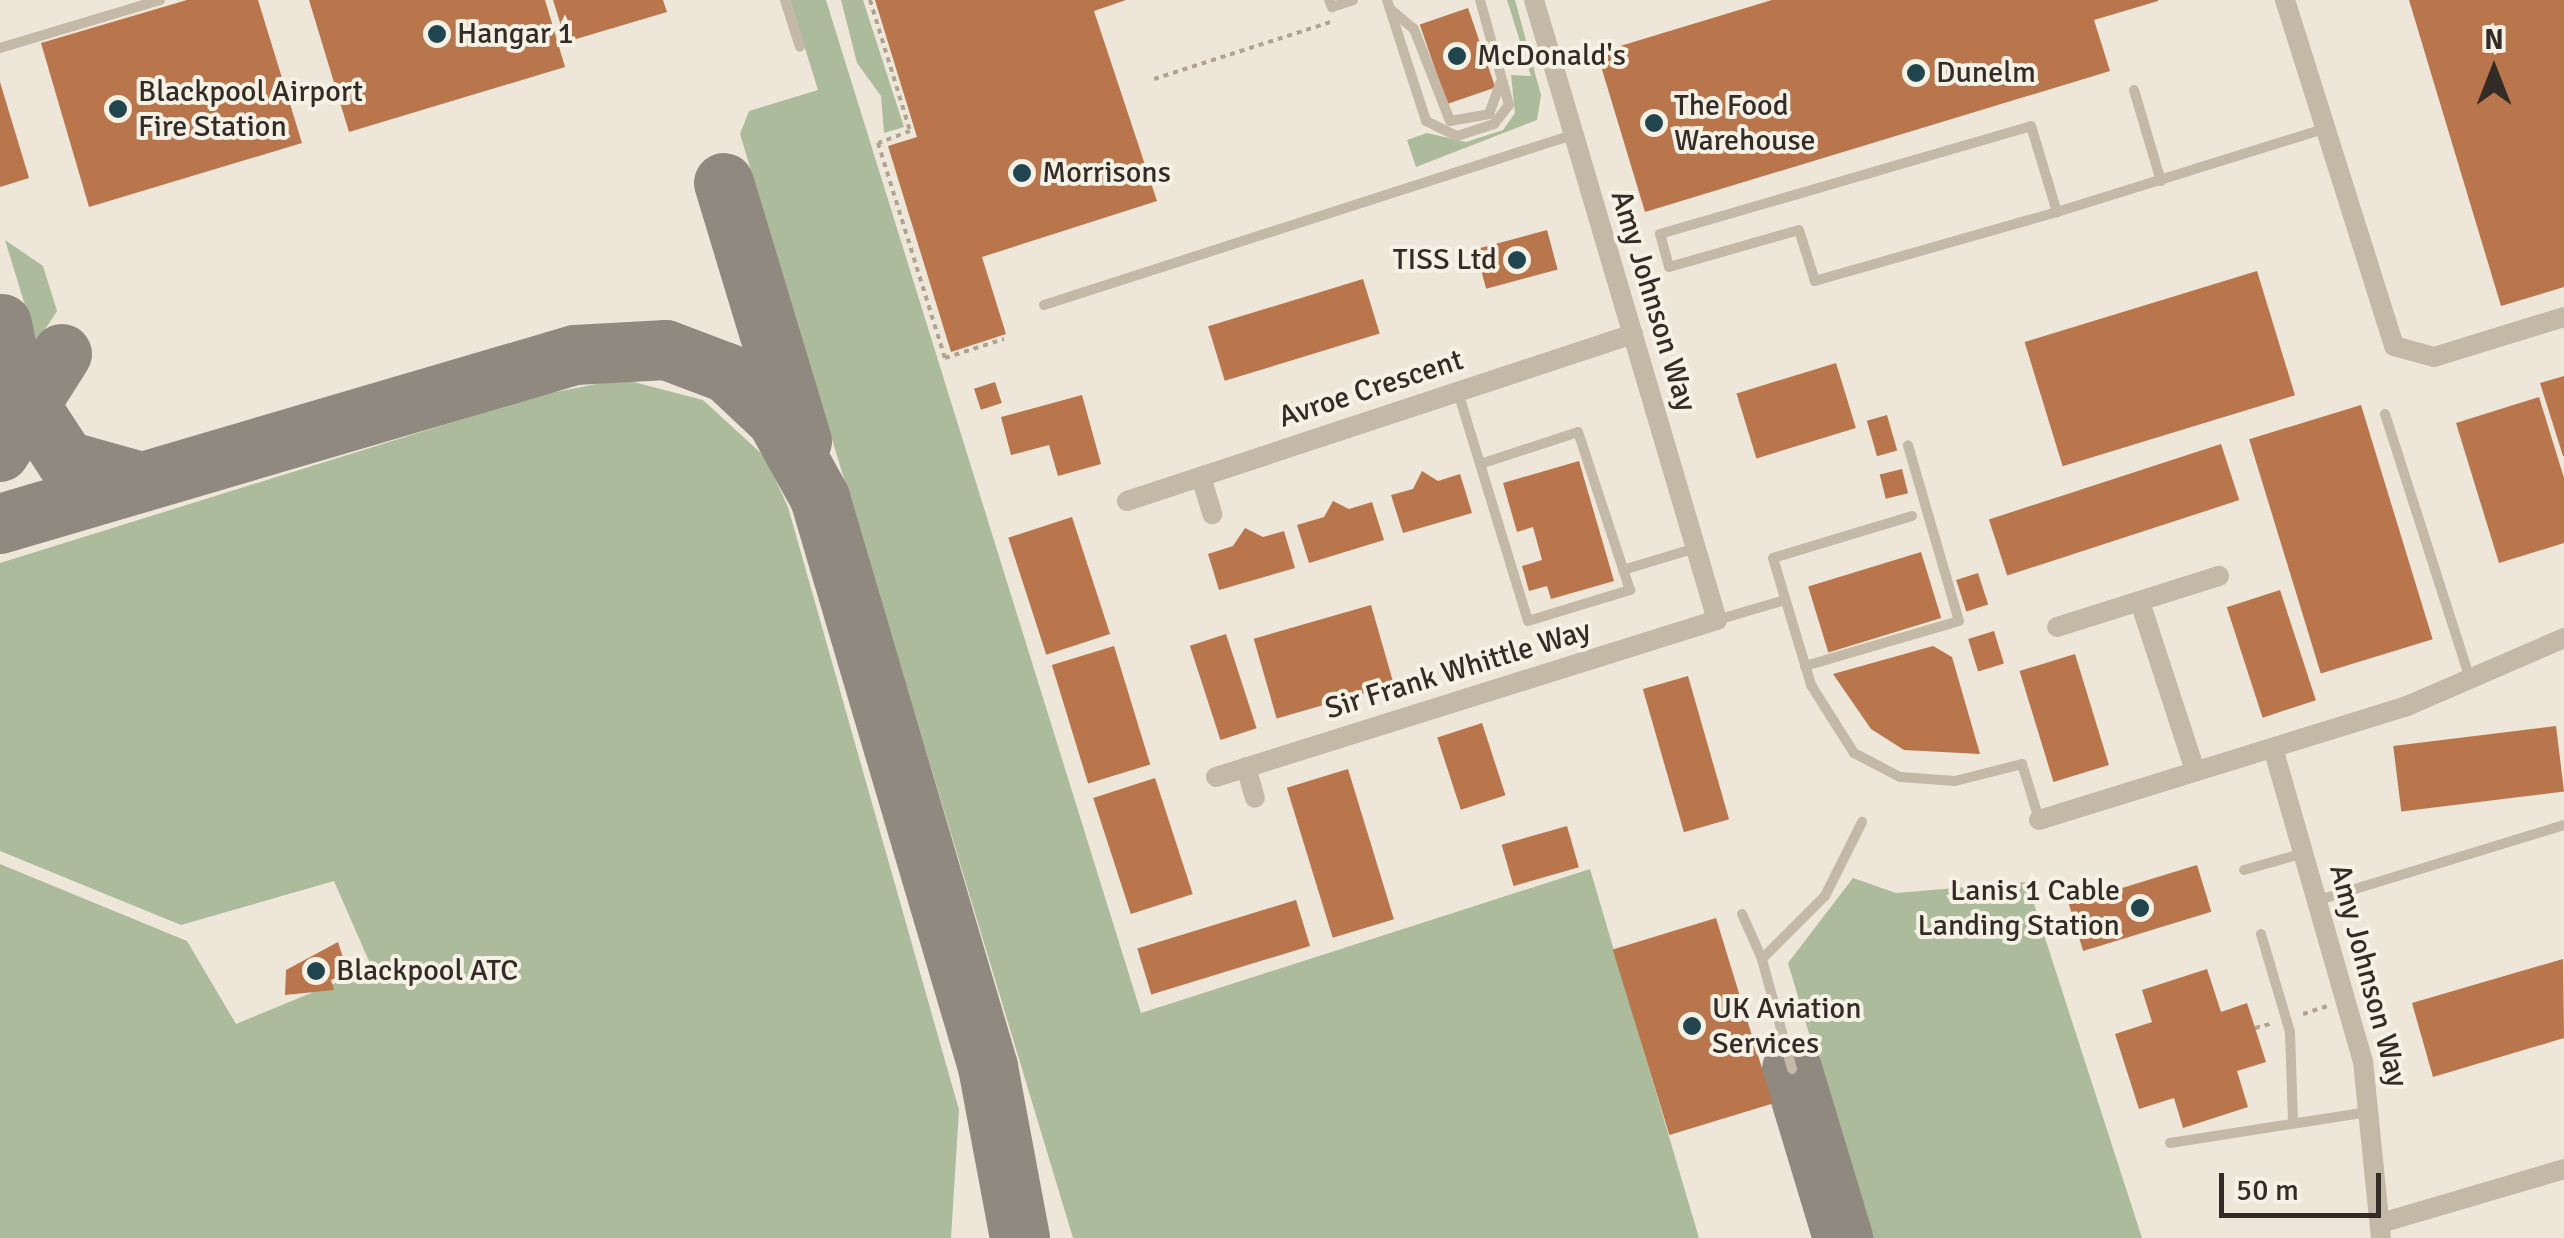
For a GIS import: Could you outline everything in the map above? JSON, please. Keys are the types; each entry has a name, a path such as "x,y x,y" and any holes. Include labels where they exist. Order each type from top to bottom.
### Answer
{"street":[{"name":"Amy Johnson Way","path":"1534,0 1569,136 1633,334 1717,620"},
{"path":"2285,0 2394,346 2434,356 2564,316"},
{"name":"Avroe Crescent","path":"1127,500 1633,334"},
{"path":"1201,476 1212,514"},
{"path":"2057,628 2219,576"},
{"path":"2140,602 2195,770"},
{"name":"Sir Frank Whittle Way","path":"1216,777 1717,620"},
{"path":"2039,820 2273,748 2470,679 2564,638"},
{"name":"Amy Johnson Way","path":"2273,748 2319,900 2373,1111 2381,1230 2564,1168"},
{"path":"1246,768 1255,798"}],"lane":[{"path":"0,48 160,0"},
{"path":"785,0 800,48"},
{"path":"1329,0 1353,0"},
{"path":"1388,4 1426,120 1441,133 1502,118 1509,97 1480,0"},
{"path":"1388,4 1414,28 1450,121 1494,109 1499,62"},
{"path":"2134,90 2161,181"},
{"path":"2056,212 2032,126 1660,234 1669,267 1799,230 1814,281 2056,212 2161,181 2324,129"},
{"path":"1044,305 1569,136"},
{"path":"1458,392 1480,464 1528,621 1630,590 1578,432 1480,464"},
{"path":"2385,414 2470,679"},
{"path":"1805,666 1960,621 1908,445"},
{"path":"1912,516 1772,558 1805,666 1854,752 1928,782 2022,764 2039,820"},
{"path":"1623,570 1696,548"},
{"path":"1717,620 1785,600"},
{"path":"1762,960 1824,896 1862,822"},
{"path":"2319,900 2564,825"},
{"path":"2244,870 2304,852"},
{"path":"1742,914 1762,960 1792,1069"},
{"path":"2261,934 2290,1032 2293,1123"},
{"path":"2170,1143 2373,1111"}],"path":[{"path":"870,0 910,131 878,143 945,358 1004,339"},
{"path":"1154,79 1336,21"}],"green space":[{"path":"790,0 826,0 1141,1013 1590,869 1699,1238 1073,1238 740,134 749,111 818,90"},
{"path":"841,0 863,0 904,127 884,133 881,96 857,63"},
{"path":"1507,0 1515,0 1541,95 1537,120 1416,167 1407,140 1427,133 1466,142 1503,130 1515,113 1511,75 1531,76"},
{"path":"5,240 43,266 57,311 22,365 21,343 35,338"},
{"path":"622,379 703,400 765,457 788,507 959,1110 951,1238 0,1238 0,864 187,941 236,1024 372,968 334,881 181,925 0,851 0,563 540,395"},
{"path":"1853,878 1896,893 2027,882 2142,1238 1870,1238 1788,963"}],"building":[{"path":"187,0 258,0 302,143 89,207 41,43"},
{"name":"Hangar 1","path":"309,0 545,0 565,67 349,132"},
{"path":"553,0 663,0 667,12 566,42"},
{"name":"Morrisons","path":"875,0 1126,0 1094,11 1157,201 982,257 1006,334 951,352 888,146 917,137"},
{"path":"1772,0 2158,1 2094,20 2110,71 1645,212 1597,53"},
{"path":"2409,0 2564,0 2564,287 2501,306"},
{"name":"McDonald's","path":"1468,8 1495,87 1447,104 1420,25"},
{"path":"0,82 29,178 0,187"},
{"name":"TISS Ltd","path":"1547,230 1558,270 1486,289 1476,249"},
{"path":"2257,271 2295,395 2063,466 2025,342"},
{"path":"1363,279 1380,334 1225,381 1208,326"},
{"path":"1836,363 1856,428 1756,458 1737,393"},
{"path":"2564,376 2564,456 2563,456 2540,383"},
{"path":"995,382 1002,403 981,410 974,389"},
{"path":"1082,395 1101,464 1058,476 1049,445 1011,455 1001,417"},
{"path":"2539,397 2564,478 2564,543 2499,563 2456,423"},
{"path":"2361,405 2433,639 2321,674 2249,439"},
{"path":"1887,415 1897,451 1877,456 1867,421"},
{"path":"2221,444 2239,500 2007,576 1989,519"},
{"path":"1579,461 1614,581 1551,599 1547,586 1529,591 1522,566 1542,560 1533,527 1517,532 1503,483"},
{"path":"1902,469 1908,493 1886,499 1880,475"},
{"path":"1422,471 1438,481 1460,474 1472,513 1403,533 1391,495 1413,489"},
{"path":"1333,501 1349,509 1372,502 1384,540 1309,563 1297,525 1324,517"},
{"path":"1072,517 1110,634 1046,655 1008,538"},
{"path":"1245,528 1263,537 1284,531 1295,568 1219,590 1208,554 1233,546"},
{"path":"1921,552 1941,618 1828,652 1808,586"},
{"path":"1978,573 1988,604 1966,611 1956,580"},
{"path":"2280,590 2316,700 2263,718 2227,607"},
{"path":"1371,605 1394,685 1277,718 1254,639"},
{"path":"1994,631 2004,664 1978,671 1968,639"},
{"path":"1226,634 1257,728 1220,740 1190,646"},
{"path":"1114,646 1150,765 1088,784 1052,665"},
{"path":"1933,646 1952,657 1980,754 1904,750 1871,729 1833,674"},
{"path":"2075,654 2109,765 2053,782 2020,671"},
{"path":"1688,676 1729,819 1684,832 1643,689"},
{"path":"1482,723 1505,795 1461,810 1437,738"},
{"path":"2556,726 2564,792 2401,811 2393,746"},
{"path":"1348,769 1394,919 1333,938 1287,788"},
{"path":"1155,778 1193,894 1131,914 1093,798"},
{"path":"1567,826 1579,867 1513,886 1502,845"},
{"name":"Lanis 1 Cable Landing Station","path":"2197,865 2211,912 2083,951 2069,904"},
{"path":"1296,900 1310,946 1151,994 1137,949"},
{"name":"UK Aviation Services","path":"1716,918 1773,1104 1669,1135 1613,950"},
{"name":"Blackpool ATC","path":"338,942 348,973 331,980 334,990 285,995 286,970"},
{"path":"2563,959 2564,1038 2433,1077 2412,1003"},
{"path":"2207,969 2221,1012 2247,1003 2266,1062 2237,1071 2248,1107 2183,1128 2174,1098 2139,1109 2115,1034 2152,1022 2142,990"}],"taxiway":[{"path":"724,183 802,441"},
{"path":"2,324 21,419"},
{"path":"0,524 575,355 666,350 727,373 777,420 820,498 988,1067 1020,1238"},
{"path":"0,452 62,354"},
{"path":"23,395 66,461 141,482"},
{"path":"1792,1069 1843,1238"}],"place":[{"name":"Hangar 1","path":"437,34"},
{"name":"McDonald's","path":"1457,56"},
{"name":"Dunelm","path":"1916,73"},
{"name":"Blackpool Airport Fire Station","path":"118,109"},
{"name":"The Food Warehouse","path":"1654,123"},
{"name":"Morrisons","path":"1022,173"},
{"name":"TISS Ltd","path":"1517,260"},
{"name":"Lanis 1 Cable Landing Station","path":"2140,908"},
{"name":"Blackpool ATC","path":"316,971"},
{"name":"UK Aviation Services","path":"1692,1026"}]}
